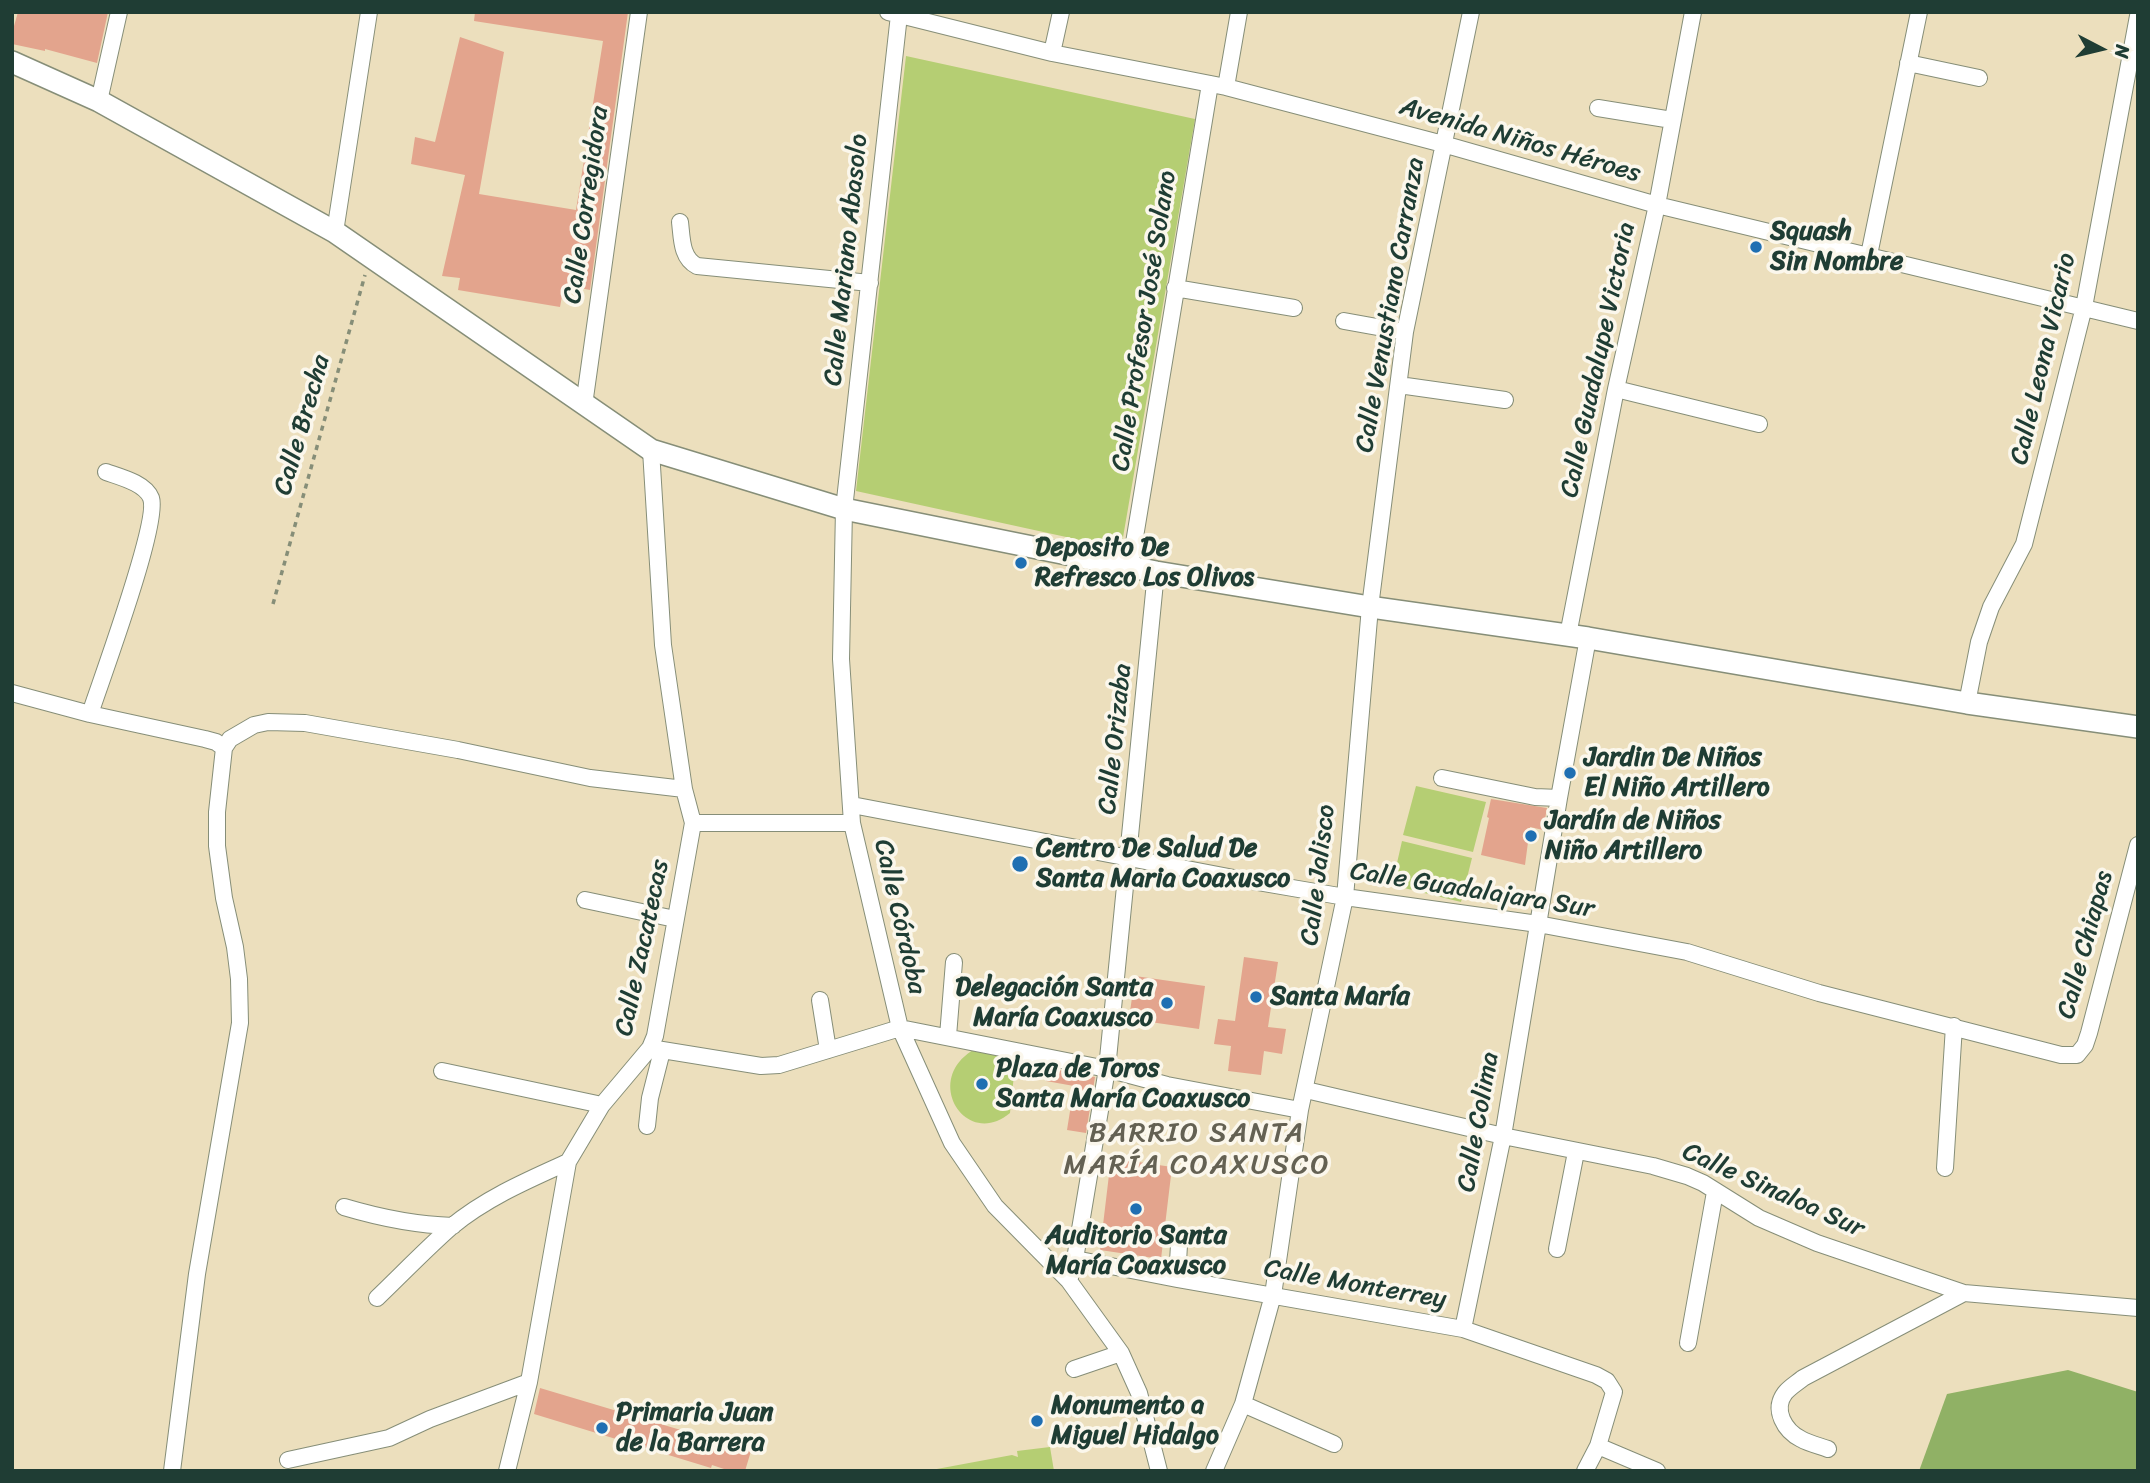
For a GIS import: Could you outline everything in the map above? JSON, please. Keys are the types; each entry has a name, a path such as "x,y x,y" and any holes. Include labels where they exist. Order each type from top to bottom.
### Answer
{"street":[{"path":"99,101 119,12"},
{"path":"335,232 369,12"},
{"name":"Calle Corregidora","path":"584,405 639,12"},
{"path":"1052,53 1061,12"},
{"name":"Calle Profesor José Solano","path":"1130,567 1175,288 1218,86 1239,12"},
{"name":"Calle Venustiano Carranza","path":"1370,607 1405,332 1471,12"},
{"name":"Calle Guadalupe Victoria","path":"1538,924 1559,798 1578,636 1616,389 1657,205 1693,12"},
{"path":"1869,255 1919,12"},
{"name":"Avenida Niños Héroes","path":"894,14 1052,53 1218,86 1443,144 1657,205 2138,321"},
{"name":"Calle Mariano Abasolo","path":"844,509 870,283 894,14"},
{"name":"Calle Leona Vicario","path":"1967,703 1979,642 1991,607 2027,533 2084,307 2138,16"},
{"path":"12,62 99,101 335,232 651,450 844,509 1156,572 1370,607 1578,636 1967,703 2138,727"},
{"path":"1908,64 1979,78"},
{"path":"1598,108 1672,120"},
{"path":"680,222 684,252 691,263 697,265 870,283"},
{"path":"1175,288 1294,308"},
{"path":"1344,321 1405,332"},
{"path":"1399,385 1505,400"},
{"path":"1616,389 1759,424"},
{"name":"Calle Zacatecas","path":"507,1471 529,1382 568,1162 602,1104 656,1050 658,1021 693,823 684,789 663,645 651,450"},
{"path":"90,714 144,551 151,519 152,501 148,493 129,481 106,472"},
{"name":"Calle Córdoba","path":"844,509 841,659 852,823 900,1028 952,1143 995,1206 1069,1282"},
{"name":"Calle Orizaba","path":"1069,1282 1107,1069 1156,572"},
{"name":"Calle Jalisco","path":"1214,1471 1243,1404 1273,1295 1300,1110 1345,897 1370,607"},
{"path":"12,693 90,714 205,739 224,748"},
{"path":"172,1471 197,1274 240,1023 237,958 224,898 217,846 217,812 224,748 230,739 254,725 268,722 305,723 444,747 590,778 684,789"},
{"path":"1442,778 1535,797 1559,798"},
{"name":"Calle Guadalajara Sur","path":"852,805 1234,878 1345,897 1538,924 1687,952 1819,993 2061,1055 2077,1055"},
{"path":"693,823 852,823"},
{"name":"Calle Chiapas","path":"2077,1055 2085,1045 2089,1033 2138,845"},
{"path":"584,900 675,919"},
{"name":"Calle Colima","path":"1463,1329 1503,1136 1538,924"},
{"path":"948,1036 954,962"},
{"path":"820,1000 828,1050"},
{"path":"1945,1168 1954,1026"},
{"path":"647,1126 656,1050 761,1066 799,1060 864,1037 900,1028 1107,1069 1167,1085 1300,1110"},
{"path":"442,1071 602,1104"},
{"name":"Calle Sinaloa Sur","path":"1306,1090 1576,1152 1653,1166 1687,1176 1759,1218 1817,1243 1964,1293 2138,1308"},
{"path":"1557,1249 1576,1152"},
{"path":"377,1297 453,1226 503,1193 568,1162"},
{"path":"1688,1343 1715,1192"},
{"path":"344,1207 383,1219 419,1225 453,1226"},
{"path":"1177,1279 1180,1245"},
{"name":"Calle Monterrey","path":"1075,1259 1463,1329 1596,1375 1607,1381 1614,1392 1598,1446"},
{"path":"1069,1282 1121,1353 1139,1393 1159,1471"},
{"path":"1828,1449 1801,1439 1787,1429 1780,1411 1782,1397 1787,1390 1803,1378 1964,1293"},
{"path":"1074,1370 1121,1353"},
{"path":"288,1460 389,1438 430,1419 529,1382"},
{"path":"1243,1404 1334,1444"},
{"path":"1586,1471 1598,1446 1657,1471"}],"path":[{"name":"Calle Brecha","path":"273,604 370,257"}],"green space":[{"path":"906,56 1195,119 1121,549 856,491"},
{"path":"1416,786 1486,802 1473,852 1403,835"},
{"path":"1402,841 1472,858 1461,902 1392,885"},
{"name":"Plaza de Toros Santa María Coaxusco","path":"975,1049 1002,1054 1015,1065 1010,1113 994,1122 978,1123 965,1117 956,1106 951,1092 952,1077 959,1062"},
{"path":"2068,1370 2138,1392 2138,1471 1919,1471 1947,1394"},
{"path":"1050,1447 1054,1471 926,1471 1012,1455 1018,1457 1017,1451"}],"building":[{"path":"18,12 108,12 97,63 45,49 12,44"},
{"path":"475,12 628,12 590,290 564,285 560,307 458,290 460,278 442,276 465,175 411,164 415,137 435,142 460,37 504,52 479,194 576,210 603,41 474,21"},
{"path":"1491,799 1547,808 1543,830 1530,827 1525,865 1481,855"},
{"name":"Santa María","path":"1244,957 1278,962 1268,1027 1286,1029 1282,1054 1264,1051 1261,1075 1228,1071 1231,1046 1214,1044 1218,1019 1235,1021"},
{"name":"Delegación Santa María Coaxusco","path":"1135,976 1205,986 1199,1029 1129,1019"},
{"path":"1048,1068 1095,1077 1086,1133 1067,1130 1074,1086 1046,1081"},
{"name":"Auditorio Santa María Coaxusco","path":"1111,1158 1172,1167 1161,1259 1100,1250"},
{"path":"540,1388 751,1451 745,1471 730,1471 712,1465 711,1468 534,1414"}],"place":[{"name":"Squash Sin Nombre","path":"1756,247"},
{"name":"Deposito De Refresco Los Olivos","path":"1021,563"},
{"name":"Jardin De Niños El Niño Artillero","path":"1570,773"},
{"name":"Jardín de Niños Niño Artillero","path":"1531,836"},
{"name":"Centro De Salud De Santa Maria Coaxusco","path":"1020,864"},
{"name":"Santa María","path":"1256,997"},
{"name":"Delegación Santa María Coaxusco","path":"1167,1003"},
{"name":"Plaza de Toros Santa María Coaxusco","path":"982,1084"},
{"name":"Auditorio Santa María Coaxusco","path":"1136,1209"},
{"name":"Monumento a Miguel Hidalgo","path":"1037,1421"},
{"name":"Primaria Juan de la Barrera","path":"602,1428"}],"district":[{"name":"BARRIO SANTA MARÍA COAXUSCO","path":"1197,1150"}]}
